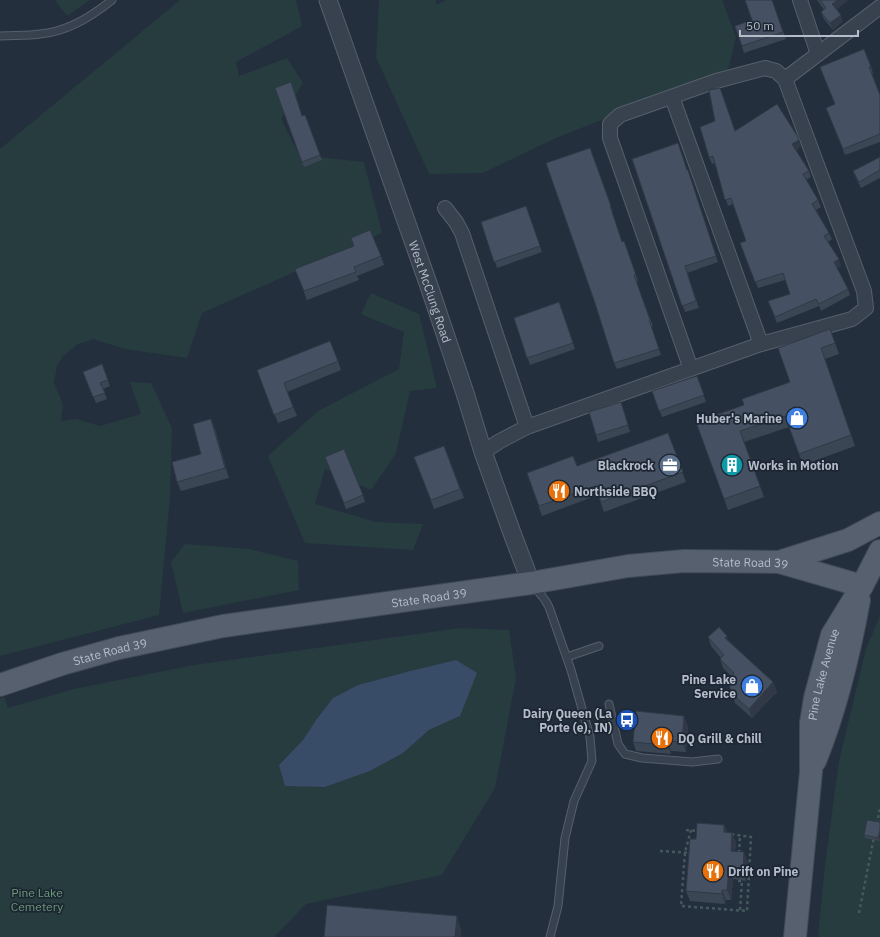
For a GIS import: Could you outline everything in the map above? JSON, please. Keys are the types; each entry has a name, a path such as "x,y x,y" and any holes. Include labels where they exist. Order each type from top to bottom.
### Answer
{"main road":[{"path":"779,562 848,540 880,523"},
{"name":"Pine Lake Avenue","path":"795,937 811,772 826,733 850,648 862,586 880,551"},
{"name":"State Road 39","path":"0,685 62,664 119,648 223,626 531,582 628,566 684,561 779,562 862,586"}],"street":[{"name":"West McClung Road","path":"328,0 429,286 483,452 531,582"},
{"path":"800,0 818,54"},
{"path":"785,79 879,10"},
{"path":"483,452 500,441 527,428 761,344 852,319 866,308 864,291 785,79 776,71 765,68 716,81 672,98 620,115 610,124 610,138 691,369"},
{"path":"672,98 761,344"},
{"path":"445,208 456,222 462,233 527,428"}],"lane":[{"path":"0,36 41,34 59,30 85,19 112,0"},
{"path":"531,582 549,607 567,657 590,737 592,761 574,800 565,838 558,906 550,937"},
{"path":"567,657 599,646"},
{"path":"608,704 618,744 625,754 642,758 692,762 718,759"}],"path":[{"path":"876,827 880,807"},
{"path":"686,830 705,832"},
{"path":"691,830 685,852 681,906 747,912 751,837 726,834"},
{"path":"858,913 874,834"},
{"path":"738,856 740,835"},
{"path":"660,851 699,853"},
{"path":"738,874 737,881 742,881 740,911"}],"green space":[{"path":"55,0 90,0 67,16"},
{"path":"180,0 296,0 302,26 236,62 239,76 287,58 303,83 281,119 299,155 364,162 382,233 202,313 187,358 125,349 93,339 78,344 63,356 57,366 54,383 63,404 61,421 76,419 100,426 141,414 130,382 151,383 172,428 170,497 159,615 0,656 0,149"},
{"path":"379,0 436,0 436,5 446,0 722,0 736,37 728,70 556,138 483,173 429,174 376,57"},
{"path":"371,293 419,314 437,388 410,391 396,453 371,490 325,469 315,504 376,522 423,524 413,550 305,543 268,456 318,411 399,369 404,332 361,314"},
{"path":"185,544 249,549 298,561 299,590 183,613 171,562"},
{"path":"880,616 880,937 818,937 825,865 839,761 866,649"},
{"name":"Pine Lake Cemetery","path":"460,628 509,630 516,678 495,788 442,875 306,904 274,937 0,937 0,699 4,697 8,708 74,689 194,665","holes":["456,660 460,716 429,730 403,753 370,771 325,787 279,765 303,740 333,698 358,685"]}],"water":[{"path":"456,660 477,673 460,716 429,730 403,753 370,771 325,787 285,786 279,765 303,740 333,698 358,685"}],"building":[{"path":"745,0 772,0 783,32 742,46 735,26 752,20"},
{"path":"820,0 838,0 832,4 841,15 830,23 821,12 826,8"},
{"path":"864,49 880,95 880,134 843,149 826,108 835,104 820,67"},
{"path":"291,82 302,116 305,115 320,155 302,162 275,88"},
{"path":"720,88 735,131 777,104 798,137 799,140 792,144 809,171 803,174 818,200 812,204 829,233 824,236 839,259 834,262 848,289 819,304 816,299 775,317 768,301 790,294 783,273 755,282 740,243 746,241 731,198 725,200 713,156 709,157 700,127 715,121 709,90"},
{"path":"678,143 716,256 685,266 696,301 682,306 632,159"},
{"path":"590,148 622,242 624,241 636,275 634,275 659,349 614,363 595,303 546,163"},
{"path":"880,157 880,170 859,182 853,171"},
{"path":"526,206 540,246 494,262 481,222"},
{"path":"370,230 381,256 354,267 356,272 304,291 295,269 354,246 351,238"},
{"path":"559,302 573,343 527,358 514,318"},
{"path":"830,329 835,343 821,348 851,435 799,454 785,416 740,431 760,486 724,499 696,422 744,405 742,399 790,382 778,348"},
{"path":"330,341 338,361 284,383 293,407 274,415 257,370"},
{"path":"102,364 108,380 100,383 105,393 93,397 83,372"},
{"path":"697,376 704,395 659,411 652,391"},
{"path":"621,402 628,425 596,435 589,412"},
{"path":"211,419 225,468 177,482 172,462 201,454 193,424"},
{"path":"668,433 683,472 601,502 595,486 539,506 527,473 573,456 577,466"},
{"path":"444,446 460,489 431,500 414,457"},
{"path":"344,449 363,495 344,503 325,457"},
{"name":"Pine Lake Service","path":"719,627 727,636 725,638 773,682 749,709 732,694 728,681 734,673 720,659 724,655 708,637"},
{"name":"DQ Grill & Chill","path":"636,711 684,716 682,742 668,741 667,745 633,742"},
{"path":"867,820 880,822 878,838 864,835"},
{"name":"Drift on Pine","path":"697,823 724,825 724,832 732,833 731,851 744,852 743,871 729,870 727,890 722,890 722,894 686,891 690,839 696,839"},
{"path":"327,905 457,916 455,937 324,937"}],"place":[{"name":"Huber's Marine","path":"797,418"},
{"name":"Blackrock","path":"670,465"},
{"name":"Works in Motion","path":"732,465"},
{"name":"Northside BBQ","path":"559,491"},
{"name":"Pine Lake Service","path":"752,686"},
{"name":"Dairy Queen (La Porte (e), IN)","path":"627,720"},
{"name":"DQ Grill & Chill","path":"662,738"},
{"name":"Drift on Pine","path":"713,871"}]}
